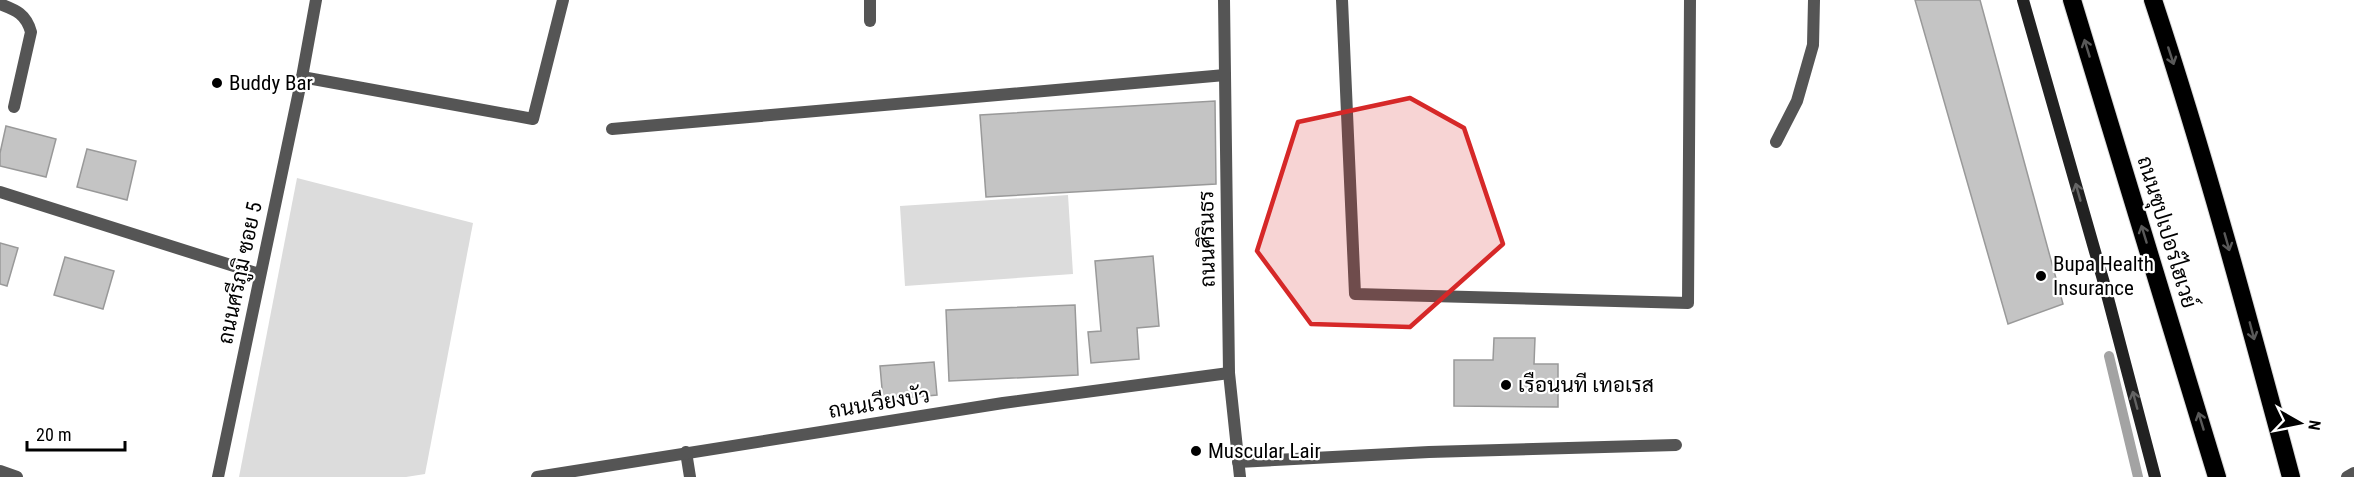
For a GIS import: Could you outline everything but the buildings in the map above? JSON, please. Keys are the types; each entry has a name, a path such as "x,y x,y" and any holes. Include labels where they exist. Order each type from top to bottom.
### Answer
{"highway":[{"name":"ถนนซุปเปอร์ไฮเวย์","path":"2072,0 2217,477"},
{"path":"2153,0 2237,275 2290,477"}],"main road":[{"path":"2023,0 2104,283 2155,477"}],"street":[{"name":"ถนนศรีภูมิ ซอย 5","path":"218,477 316,0"},
{"path":"302,76 533,119 563,0"},
{"path":"870,0 870,21"},
{"name":"ถนนศิรินธร","path":"1224,0 1229,373 1240,477"},
{"path":"1342,0 1355,294 1688,303 1690,0"},
{"path":"1776,142 1797,102 1813,45 1814,0"},
{"path":"0,4 15,9 28,20 31,32 14,107"},
{"path":"612,129 1225,75"},
{"path":"0,192 259,274"},
{"name":"ถนนเวียงบัว","path":"537,477 1003,403 1229,373"},
{"path":"1238,462 1429,452 1676,445"},
{"path":"686,452 690,477"},
{"path":"0,471 17,477"},
{"path":"2347,477 2354,473"}],"highlighted area":[{"path":"1410,98 1464,128 1503,244 1410,327 1311,324 1257,251 1298,122"}],"shaded area":[{"path":"297,178 473,223 425,474 406,477 239,477"},
{"path":"1068,195 1073,274 905,286 900,206"}],"waterway":[{"path":"2109,356 2138,477"}],"place":[{"name":"Buddy Bar","path":"217,83"},
{"name":"Bupa Health Insurance","path":"2041,276"},
{"name":"เรือนนที เทอเรส","path":"1506,385"},
{"name":"Muscular Lair","path":"1196,451"}]}
